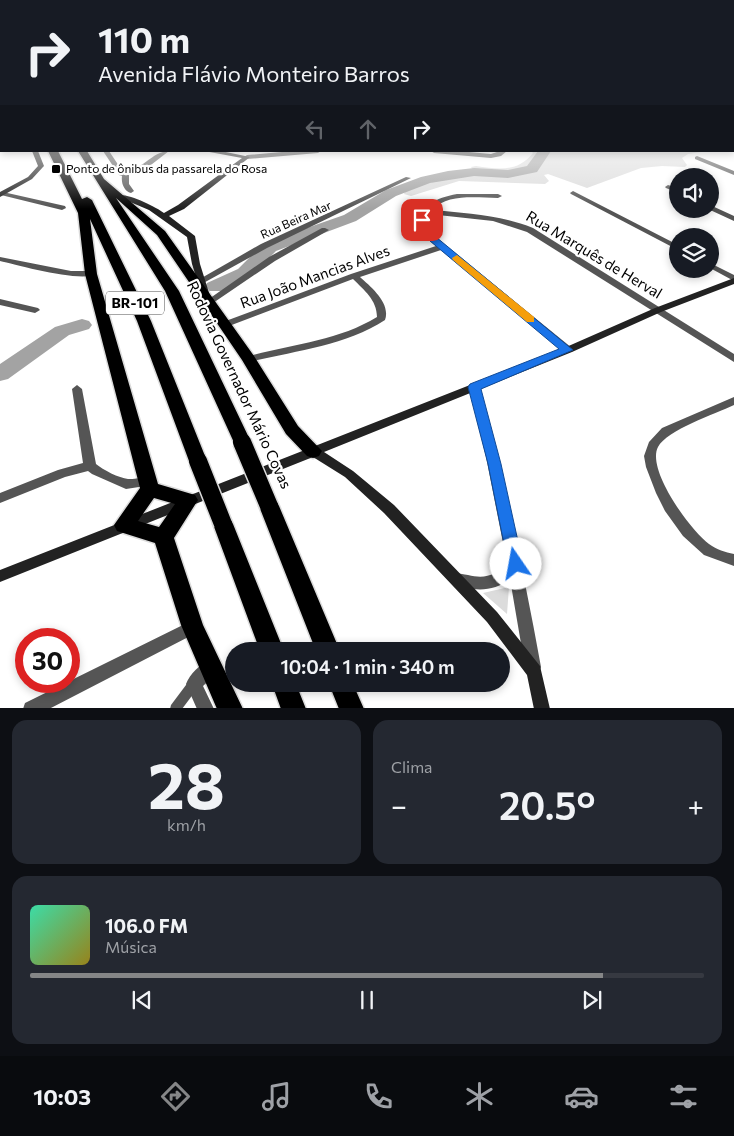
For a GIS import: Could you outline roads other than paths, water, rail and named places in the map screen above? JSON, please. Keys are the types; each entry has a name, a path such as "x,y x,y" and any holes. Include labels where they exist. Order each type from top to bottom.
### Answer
{"highway":[{"path":"54,152 84,213 90,274 149,486 124,525 164,537"},
{"name":"BR-101","path":"60,152 86,200 144,321 269,642"},
{"name":"Rodovia Governador Mário Covas","path":"83,152 172,291 242,442 324,642"},
{"path":"99,180 126,193 161,233 249,358 292,430 313,451"},
{"path":"149,486 188,500 164,537 172,570 193,627 210,668 231,708"},
{"path":"287,692 294,708"},
{"path":"345,692 352,708"}],"street":[{"path":"1,194 37,173 41,166 35,152"},
{"path":"107,152 121,174 142,168 165,152"},
{"path":"213,152 247,158 308,152"},
{"path":"164,216 181,207 253,152"},
{"path":"445,152 491,156 499,155 503,152"},
{"path":"697,158 734,173"},
{"path":"126,174 124,178 126,193 164,216 174,226 191,236 203,291 272,259 324,230"},
{"name":"Rua Beira Mar","path":"203,291 271,243 340,212 408,178"},
{"path":"573,192 669,243"},
{"path":"1,194 62,208"},
{"path":"498,196 446,198 431,206 426,212 422,220 423,228 442,247 568,350"},
{"path":"719,211 734,218"},
{"name":"Rua Marquês de Herval","path":"426,212 489,218 520,225 734,359"},
{"name":"Rua João Mancias Alves","path":"226,324 354,276 442,247"},
{"path":"0,259 71,274 90,274"},
{"path":"719,270 734,279"},
{"path":"249,358 348,334 376,323 382,318 383,310 378,300 354,276"},
{"path":"0,576 124,525 568,350 734,279"},
{"path":"0,302 35,310"},
{"path":"474,387 495,464 516,564 542,708"},
{"path":"77,389 90,466 96,471 126,484 149,486"},
{"path":"734,401 666,431 657,438 650,455 657,480 687,530 704,548 722,557 734,560"},
{"path":"313,451 349,474 389,508 492,616 534,672"},
{"path":"0,498 62,473 90,466"},
{"path":"454,578 469,582 494,582 505,578 516,564"},
{"path":"31,708 193,627"},
{"path":"206,708 194,684 210,668"}],"lane":[{"path":"175,708 194,684"}],"waterway":[{"path":"214,287 244,273 270,247 350,218 391,193 426,180 448,175 474,172 508,174 532,169 544,152"},
{"path":"0,374 62,331 82,325"}],"place":[{"name":"Ponto de ônibus da passarela do Rosa","path":"56,169"}]}
